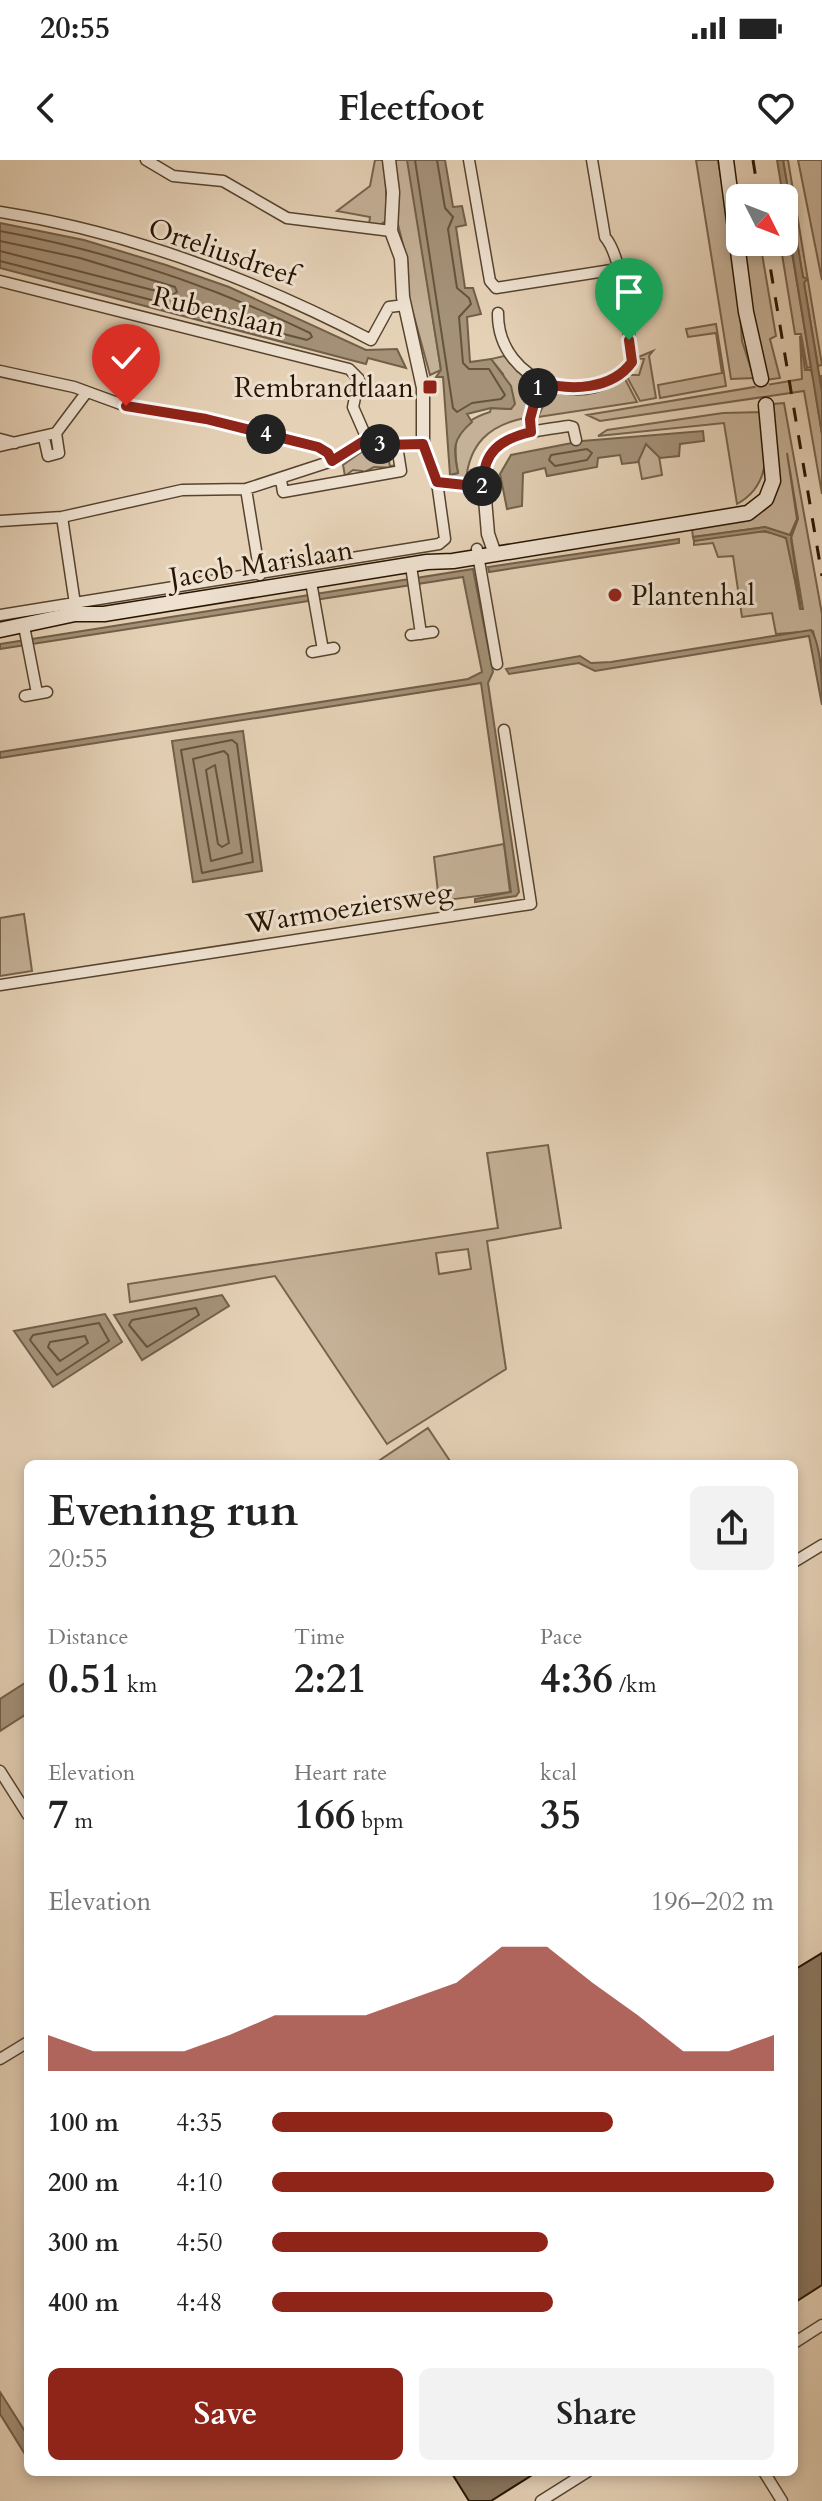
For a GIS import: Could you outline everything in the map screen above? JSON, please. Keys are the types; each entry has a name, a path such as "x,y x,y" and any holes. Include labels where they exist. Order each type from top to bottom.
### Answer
{"main road":[{"path":"726,160 746,312 761,379"},
{"name":"Jacob Marislaan","path":"0,630 26,637 75,614 104,614 313,592 413,577 436,556 542,544 684,521 737,517 771,489 772,462 766,405"}],"street":[{"path":"146,160 173,176 223,181 287,218 391,231"},
{"path":"0,615 416,551 445,539 437,482 423,444 423,388 405,305 401,258 391,231 393,192 389,160"},
{"path":"469,160 493,285 501,288 618,269"},
{"path":"498,313 499,334 510,358 540,382 572,388 590,386 626,371 632,362 618,269 613,246 605,237 592,160"},
{"name":"Orteliusdreef","path":"0,212 107,236 185,262 309,307 371,340 389,307 405,305"},
{"name":"Rubenslaan","path":"0,281 349,369 359,379 353,407 367,439"},
{"path":"0,371 126,406 206,419 318,447 328,453 332,461"},
{"path":"531,432 530,419 540,382"},
{"path":"0,446 56,433 86,393"},
{"path":"497,664 488,550 494,520 488,511 484,487 485,466 496,446 506,438 573,427 576,440"},
{"path":"44,438 48,456 59,453 56,433"},
{"path":"0,439 15,443"},
{"path":"0,521 62,517 182,490 246,489 332,461 367,439 397,446 423,444"},
{"path":"281,480 283,492 401,471 397,446"},
{"path":"437,482 484,487"},
{"path":"246,489 260,575"},
{"path":"62,517 75,604"},
{"path":"413,577 416,634 433,632"},
{"path":"313,592 323,650"},
{"path":"25,696 42,692 26,637"},
{"name":"Warmoeziersweg","path":"0,985 531,904 504,730"},
{"path":"798,1560 822,1545"},
{"path":"0,1771 24,1809"},
{"path":"0,2059 24,2044"},
{"path":"798,2340 822,2325"},
{"path":"541,2501 581,2476"},
{"path":"766,2476 782,2501"}],"shaded area":[{"path":"375,160 385,160 387,220 380,225 369,225 370,217 337,211 370,186"},
{"path":"393,160 408,160 441,370 430,375 406,287 408,264 396,217"},
{"path":"696,160 718,160 726,208 726,256 734,256 742,341 754,378 731,379"},
{"path":"783,160 788,160 792,184 787,184"},
{"path":"798,160 822,160 822,280"},
{"path":"798,220 822,365 818,366 798,248"},
{"path":"745,256 762,256 776,336 770,339 780,378 766,380 758,353"},
{"path":"782,256 792,256 811,367 807,368 801,334 795,334"},
{"path":"716,324 726,386 660,398 658,385 722,373 716,333 688,337 686,329"},
{"path":"800,336 805,370 811,370 813,377 822,376 822,388 815,390 822,434 822,494 804,391 600,421 587,415 802,379"},
{"path":"653,351 649,356 656,398 640,401 626,375 639,375 644,359 636,358"},
{"path":"504,356 531,381 525,418 491,431 471,457 466,481 451,479 450,475 458,473 455,452 462,428 478,416 490,412 491,408 511,409 503,374 491,359"},
{"path":"624,377 637,402 538,417 545,402 541,398 544,391 593,392"},
{"path":"784,403 822,614 822,669 813,631 776,634 772,613 742,617 733,556 718,557 713,543 694,545 694,541 755,531 788,540 800,609 803,609 791,536 765,527 693,537 692,529 768,501 772,404"},
{"path":"763,412 766,452 762,476 749,496 737,504 724,423 598,436 607,430 723,413"},
{"path":"646,444 659,456 662,475 642,479 638,458"},
{"path":"370,446 370,450 388,457 390,466 398,465 397,468 374,467 359,475 362,471 353,470 345,476 343,465"},
{"path":"504,844 510,892 439,901 434,857"},
{"path":"24,914 32,971 0,976 0,918"},
{"path":"548,1145 561,1228 487,1241 506,1369 387,1444 275,1276 130,1302 128,1284 498,1228 487,1153","holes":["468,1249 471,1269 439,1274 436,1253"]},
{"path":"428,1428 449,1460 380,1460"}],"water":[{"path":"407,160 445,160 453,207 462,206 466,225 456,227 465,288 473,288 481,314 467,317 470,362 491,359 511,386 515,404 511,409 491,408 467,414 472,422 457,439 456,445 458,473 450,475 443,377 436,377 441,370"},
{"path":"777,160 783,160 787,184 781,184"},
{"path":"0,223 84,240 229,287 366,350 397,349 406,368 368,358 366,364 0,268"},
{"path":"798,248 803,277 807,279 804,283 822,392 822,434 793,256 798,256"},
{"path":"703,431 704,441 680,444 679,456 660,458 646,444 638,462 622,464 620,455 598,458 597,467 547,476 545,468 523,473 522,506 507,509 500,474 511,455 582,441"},
{"path":"787,453 798,519 791,538 801,609 786,538 765,531 694,541 693,537 765,527 790,535 797,519"},
{"path":"679,539 679,543 489,572 488,567"},
{"path":"473,569 493,672 488,683 519,892 516,896 475,902 475,899 511,892 481,683 0,758 0,752 468,679 482,672 463,577 0,649 0,644"},
{"path":"811,630 819,656 822,705 809,636 595,671 579,663 509,674 506,669 580,656 591,663 611,662"},
{"path":"243,731 262,871 193,882 172,741"},
{"path":"222,1295 229,1306 142,1360 114,1315"},
{"path":"105,1314 122,1342 53,1387 14,1331"},
{"path":"24,1684 24,1716 0,1731 0,1699"},
{"path":"0,2392 24,2430 24,2453 0,2414"}],"building":[{"path":"822,1953 822,2285 798,2300 798,1968"},
{"path":"453,2476 531,2476 491,2501 469,2501"}],"tunnel":[{"path":"761,379 766,405"}],"railway":[{"path":"753,160 757,184"},
{"path":"768,256 822,576"}],"place":[{"name":"Rembrandtlaan","path":"430,387"},
{"name":"Plantenhal","path":"615,595"}],"route":[{"path":"126,406 206,419 318,447 328,453 332,461 367,439 385,445 423,444 437,482 484,487 485,466 496,446 506,438 531,432 530,419 540,382 572,388 611,379 626,371 632,362 629,340"}]}
